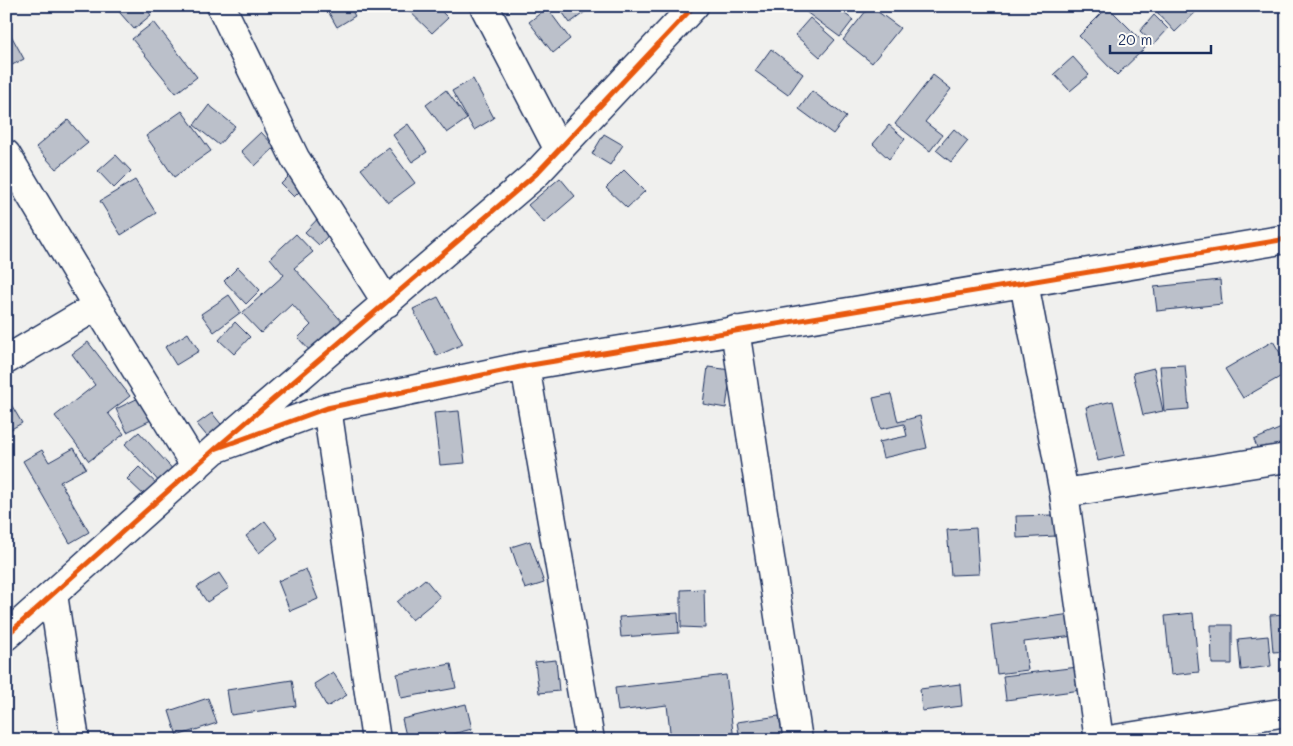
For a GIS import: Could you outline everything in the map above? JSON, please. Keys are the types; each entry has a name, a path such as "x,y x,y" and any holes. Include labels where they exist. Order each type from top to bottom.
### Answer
{"street":[{"path":"221,6 295,158 387,303"},
{"path":"484,6 559,150"},
{"path":"6,636 206,458 536,174 694,6"},
{"path":"6,154 97,306 206,458"},
{"path":"206,458 327,408 525,366 1287,240"},
{"path":"1024,283 1064,493 1099,740"},
{"path":"6,360 97,306"},
{"path":"735,330 798,740"},
{"path":"525,366 590,740"},
{"path":"327,408 376,740"},
{"path":"1064,493 1287,458"},
{"path":"53,594 75,740"},
{"path":"1109,740 1287,712"}],"building":[{"path":"114,6 144,6 151,15 134,29"},
{"path":"325,6 349,6 355,16 337,27"},
{"path":"404,6 436,6 448,18 432,33"},
{"path":"558,6 593,6 570,23"},
{"path":"798,6 835,6 853,20 840,37"},
{"path":"870,6 900,28 872,63 843,40"},
{"path":"1163,6 1202,6 1175,32 1157,12"},
{"path":"1108,7 1147,46 1117,75 1079,36"},
{"path":"547,8 570,39 553,53 529,22"},
{"path":"1154,15 1168,29 1154,44 1140,31"},
{"path":"810,18 835,40 820,57 795,35"},
{"path":"154,22 197,77 176,93 132,39"},
{"path":"6,26 24,59 6,68"},
{"path":"771,49 803,74 788,95 755,71"},
{"path":"1073,57 1089,75 1070,91 1054,74"},
{"path":"933,75 951,89 925,122 942,135 930,151 895,124"},
{"path":"473,79 494,118 474,130 452,91"},
{"path":"446,90 467,119 447,133 426,105"},
{"path":"812,91 846,117 833,134 799,109"},
{"path":"209,105 235,126 219,145 194,125"},
{"path":"182,111 211,151 174,177 146,136"},
{"path":"68,120 88,143 56,169 36,147"},
{"path":"408,124 427,152 412,162 393,135"},
{"path":"889,125 905,139 889,159 873,144"},
{"path":"954,129 968,141 951,162 936,150"},
{"path":"261,132 275,147 255,166 241,151"},
{"path":"604,134 623,145 610,165 592,154"},
{"path":"389,148 415,183 388,203 361,169"},
{"path":"116,155 131,171 114,188 98,171"},
{"path":"305,160 318,173 294,197 281,184"},
{"path":"624,170 645,191 627,208 606,188"},
{"path":"560,178 575,196 544,223 528,205"},
{"path":"135,180 156,213 121,235 100,201"},
{"path":"330,206 344,219 319,245 305,232"},
{"path":"296,234 313,252 294,268 345,325 313,354 298,338 311,325 292,304 261,333 242,313 284,275 270,258"},
{"path":"238,267 260,290 246,304 224,281"},
{"path":"1220,280 1222,304 1157,311 1154,287"},
{"path":"229,295 241,312 214,332 201,314"},
{"path":"438,297 463,344 437,356 413,309"},
{"path":"235,322 250,337 234,354 219,340"},
{"path":"188,333 199,351 176,365 165,347"},
{"path":"1273,341 1287,365 1287,373 1243,398 1225,369"},
{"path":"88,342 130,396 108,413 124,434 89,461 55,416 95,385 72,354"},
{"path":"1185,365 1189,409 1164,411 1160,366"},
{"path":"708,367 731,370 726,408 703,404"},
{"path":"1154,368 1163,411 1143,415 1133,373"},
{"path":"159,388 171,410 127,432 116,409"},
{"path":"891,394 898,422 920,416 927,448 883,458 879,442 907,436 904,424 881,429 873,398"},
{"path":"6,396 22,423 6,432"},
{"path":"1113,401 1125,455 1098,461 1086,407"},
{"path":"459,411 465,463 440,465 434,413"},
{"path":"212,413 225,429 211,441 197,424"},
{"path":"1286,426 1287,446 1261,457 1254,440"},
{"path":"139,432 176,473 162,485 125,444"},
{"path":"74,448 86,468 60,482 89,532 70,543 23,461 42,450 49,462"},
{"path":"139,467 160,487 148,499 127,479"},
{"path":"1054,515 1056,536 1017,538 1016,516"},
{"path":"265,521 278,538 259,553 246,536"},
{"path":"976,528 979,574 951,575 947,530"},
{"path":"530,541 544,583 525,589 511,547"},
{"path":"306,569 318,599 290,611 278,581"},
{"path":"219,573 229,588 207,602 197,587"},
{"path":"425,579 440,597 412,620 397,602"},
{"path":"704,589 705,628 681,627 681,590"},
{"path":"678,613 679,633 621,637 619,617"},
{"path":"1193,613 1199,672 1171,675 1165,616"},
{"path":"1071,614 1074,636 1024,642 1028,670 997,674 991,625"},
{"path":"1287,614 1287,651 1273,652 1270,615"},
{"path":"1211,625 1232,625 1232,664 1212,664"},
{"path":"1268,636 1271,666 1241,670 1238,639"},
{"path":"556,660 559,691 539,693 535,662"},
{"path":"451,664 456,688 401,698 397,674"},
{"path":"1078,667 1081,690 1006,700 1003,676"},
{"path":"333,672 347,695 327,707 314,684"},
{"path":"726,675 734,740 671,740 667,705 618,711 615,688"},
{"path":"292,680 296,706 231,715 227,690"},
{"path":"960,684 962,706 922,711 920,689"},
{"path":"208,698 217,723 177,736 169,711"},
{"path":"466,704 472,729 429,740 407,740 402,719"},
{"path":"779,716 783,738 740,740 737,722"},
{"path":"1287,733 1287,740 1244,740"}],"cycle path":[{"path":"6,636 215,449 536,174 694,6"},
{"path":"215,449 327,408 525,366 1287,239"}]}
